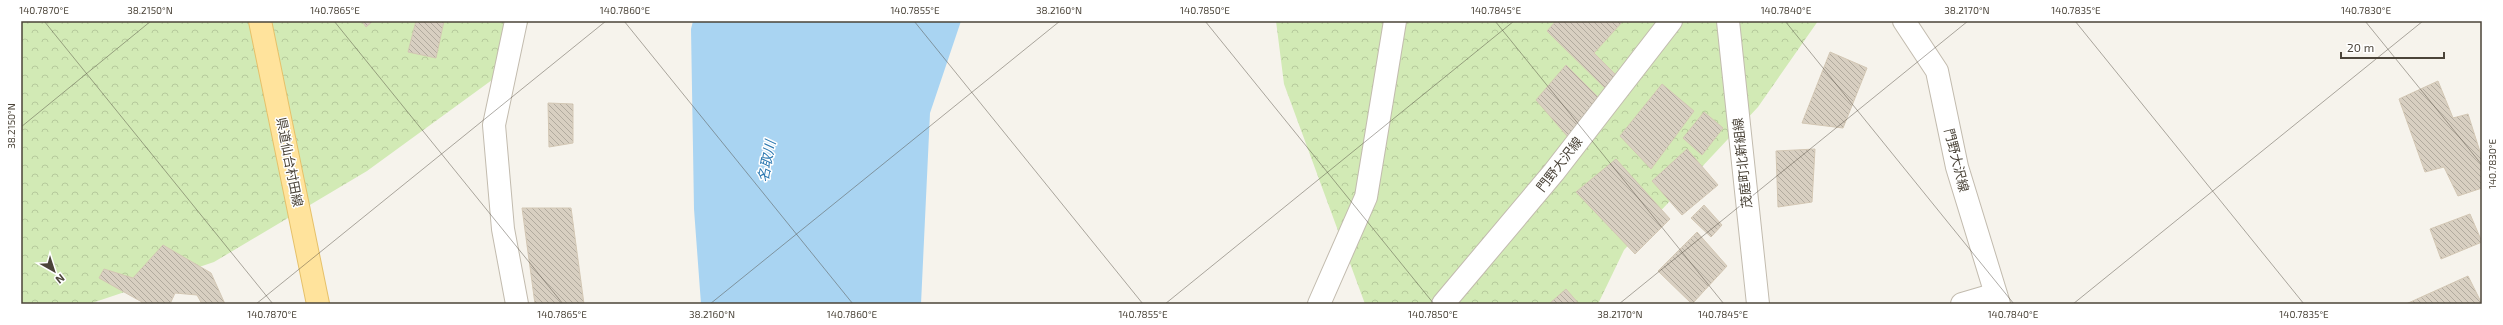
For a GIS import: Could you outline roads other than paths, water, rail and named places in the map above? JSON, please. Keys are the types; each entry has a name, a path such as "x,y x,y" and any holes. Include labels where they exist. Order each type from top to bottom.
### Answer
{"main road":[{"name":"県道仙台村田線","path":"260,21 318,304"}],"street":[{"path":"516,21 494,125 503,229 517,304"},
{"path":"1319,304 1366,197 1395,21"},
{"name":"門野大沢線","path":"1443,304 1554,172 1671,21"},
{"name":"茂庭町北新組線","path":"1728,21 1758,304"},
{"name":"門野大沢線","path":"1904,21 1937,71 1957,167 1998,299"},
{"path":"1962,304 1998,299"}],"water":[{"name":"名取川","path":"693,21 961,21 930,113 921,304 701,304 694,209 691,29"}]}
